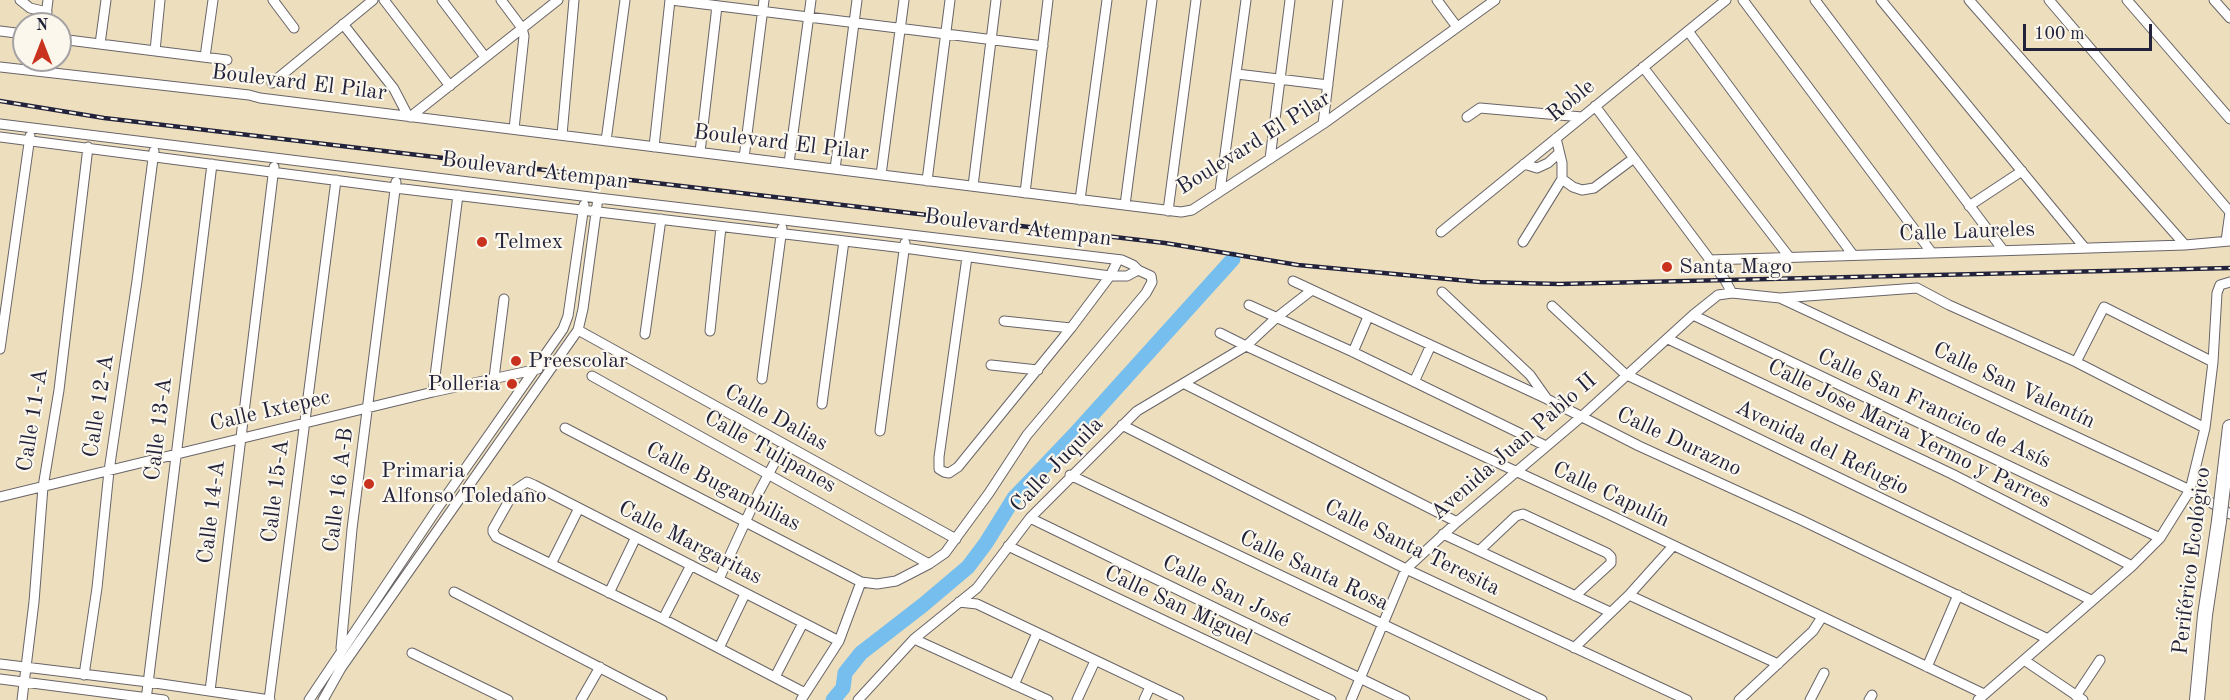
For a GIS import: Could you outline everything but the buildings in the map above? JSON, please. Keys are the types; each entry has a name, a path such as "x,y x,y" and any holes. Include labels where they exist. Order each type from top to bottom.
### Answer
{"highway":[{"name":"Periférico Ecológico","path":"2197,700 2205,615 2225,517 2224,478 2230,428"},
{"path":"2187,700 2205,615"}],"street":[{"path":"20,0 30,8 47,12 48,0"},
{"path":"100,44 106,0"},
{"path":"154,51 160,0"},
{"path":"205,57 213,0"},
{"path":"273,0 294,28"},
{"path":"272,83 373,0"},
{"path":"384,0 450,86"},
{"path":"442,0 485,57"},
{"path":"501,0 522,28 524,36 514,129"},
{"path":"343,24 394,89 409,116 558,0"},
{"path":"562,135 574,0"},
{"path":"606,141 625,0"},
{"path":"654,147 670,0 1042,46"},
{"path":"744,158 765,0"},
{"path":"789,163 811,0"},
{"path":"835,169 856,0"},
{"path":"881,175 904,0"},
{"path":"927,181 950,0"},
{"path":"973,186 996,0"},
{"path":"1025,193 1048,0"},
{"path":"1080,200 1107,0"},
{"path":"1125,205 1152,0"},
{"path":"1168,211 1196,0"},
{"path":"1220,191 1246,0"},
{"path":"1270,159 1290,0"},
{"path":"1323,124 1338,0"},
{"path":"1437,0 1457,27"},
{"name":"Boulevard El Pilar","path":"0,67 249,95 1181,212 1192,210 1323,124 1495,0"},
{"name":"Roble","path":"1441,232 1726,0"},
{"path":"1743,0 1932,253"},
{"path":"1815,0 2003,250"},
{"path":"1881,0 2084,247"},
{"path":"1969,0 2185,245"},
{"path":"2049,0 2230,212 2228,241"},
{"path":"2127,0 2230,119"},
{"path":"2214,0 2230,18"},
{"path":"700,152 717,6"},
{"path":"1688,31 1853,255"},
{"path":"72,40 227,60"},
{"path":"1643,68 1790,258"},
{"path":"1237,74 1328,85"},
{"path":"1595,106 1725,280 1732,293 1780,298 1917,288 1949,305 2076,362 2205,428"},
{"path":"1467,117 1480,108 1582,117"},
{"name":"Boulevard Atempan","path":"0,124 585,197 1118,260 1128,262 1138,270 1126,276 1110,276 0,137"},
{"path":"0,349 32,128"},
{"path":"1523,242 1562,178 1563,171 1556,138"},
{"name":"Calle 12-A","path":"84,675 97,588 109,471 155,142"},
{"name":"Calle 11-A","path":"22,700 34,603 43,487 58,390 88,147"},
{"path":"1524,164 1538,168 1559,153"},
{"name":"Calle 14-A","path":"210,691 275,158"},
{"path":"1562,178 1573,187 1582,190 1594,188 1634,158"},
{"name":"Calle 13-A","path":"146,699 212,164"},
{"path":"1969,206 2022,171"},
{"name":"Calle 16 A-B","path":"341,668 352,528 397,174"},
{"name":"Calle 15-A","path":"269,700 336,180"},
{"path":"433,392 458,195"},
{"path":"309,700 559,335 568,316 585,197"},
{"path":"323,700 341,668 578,330 598,198"},
{"path":"645,334 661,219"},
{"path":"762,379 783,220"},
{"path":"710,331 721,226"},
{"path":"880,431 906,235"},
{"name":"Calle Laureles","path":"1709,260 2185,245 2228,241"},
{"path":"822,404 844,242"},
{"path":"967,257 939,457 939,469 944,472 954,471 1038,370 1110,276 1118,260"},
{"path":"579,508 551,564 775,677 803,697 839,641 861,582 877,584 896,581 945,553 1027,435 1146,293 1152,282 1150,276 1138,270"},
{"name":"Calle Durazno","path":"1293,281 1547,399 2048,639"},
{"path":"1981,697 2132,566 2160,538 2190,490 2205,428 2213,362 2217,293 2220,285 2230,282"},
{"name":"Calle Juquila","path":"860,698 914,639 977,588 1030,518 1070,475 1137,411 1246,346 1276,318 1312,290"},
{"path":"1442,292 1530,375 1547,399"},
{"name":"Avenida Juan Pablo II","path":"1352,700 1381,624 1406,569 1443,534 1581,417 1625,374 1693,315 1718,295 1732,293"},
{"name":"Calle San Valentín","path":"1780,298 2190,490 2225,517"},
{"path":"494,378 504,299"},
{"path":"1249,305 1353,352 1546,446"},
{"name":"Avenida del Refugio","path":"1552,306 1625,374 2091,600"},
{"path":"2076,362 2104,307 2213,362"},
{"name":"Calle San Francico de Asís","path":"1693,315 2160,538"},
{"path":"1353,352 1368,317"},
{"path":"1004,321 1071,328"},
{"name":"Calle Dalias","path":"578,330 956,540"},
{"name":"Calle Capulín","path":"1220,333 1822,617 1928,668 1981,697"},
{"name":"Calle Jose Maria Yermo y Parres","path":"1668,339 1952,474 2132,566"},
{"path":"1414,382 1431,345"},
{"path":"991,365 1038,370"},
{"name":"Calle Ixtepec","path":"0,497 433,392 535,369 550,368"},
{"name":"Calle Tulipanes","path":"592,376 929,564"},
{"path":"1185,384 1457,522"},
{"name":"Calle Santa Teresita","path":"1122,425 1406,569 1688,700"},
{"name":"Calle Bugambilias","path":"565,428 746,520 861,582"},
{"path":"719,579 784,445"},
{"name":"Calle Santa Rosa","path":"1070,475 1542,700"},
{"name":"Calle Margaritas","path":"551,564 496,537 493,532 515,490 522,484 534,485 839,641"},
{"path":"1480,550 1516,516 1523,514 1607,553 1611,557 1611,563 1575,596"},
{"name":"Calle San José","path":"1030,518 1405,700"},
{"path":"1443,534 1610,612"},
{"path":"609,592 636,537"},
{"name":"Calle San Miguel","path":"1008,546 1331,700"},
{"path":"1574,648 1629,595 1672,546"},
{"path":"663,619 691,565"},
{"path":"977,588 978,604"},
{"path":"454,592 662,700"},
{"path":"719,648 746,594"},
{"path":"1629,595 1778,664"},
{"path":"1928,668 1958,595"},
{"path":"959,602 978,604 1179,700"},
{"path":"1739,700 1813,631 1822,617"},
{"path":"775,677 803,623"},
{"path":"1014,685 1037,633"},
{"path":"914,639 1048,700"},
{"path":"412,653 508,700"},
{"path":"2024,660 2079,698 2100,660"},
{"path":"1077,700 1095,661"},
{"path":"0,664 269,700"},
{"path":"581,700 600,668"},
{"path":"1810,700 1824,673"},
{"path":"0,679 164,700"},
{"path":"1144,700 1150,687"},
{"path":"81,700 82,689"},
{"path":"860,698 872,700"}],"waterway":[{"path":"833,700 843,688 845,673 861,653 968,567 1014,498 1233,259"}],"railway":[{"path":"0,101 104,118 1165,243 1298,265 1480,282 1559,284 2230,268"}],"place":[{"name":"Telmex","path":"482,242"},
{"name":"Santa Mago","path":"1667,267"},
{"name":"Preescolar","path":"516,361"},
{"name":"Polleria","path":"512,384"},
{"name":"Primaria Alfonso Toledano","path":"369,484"}]}
